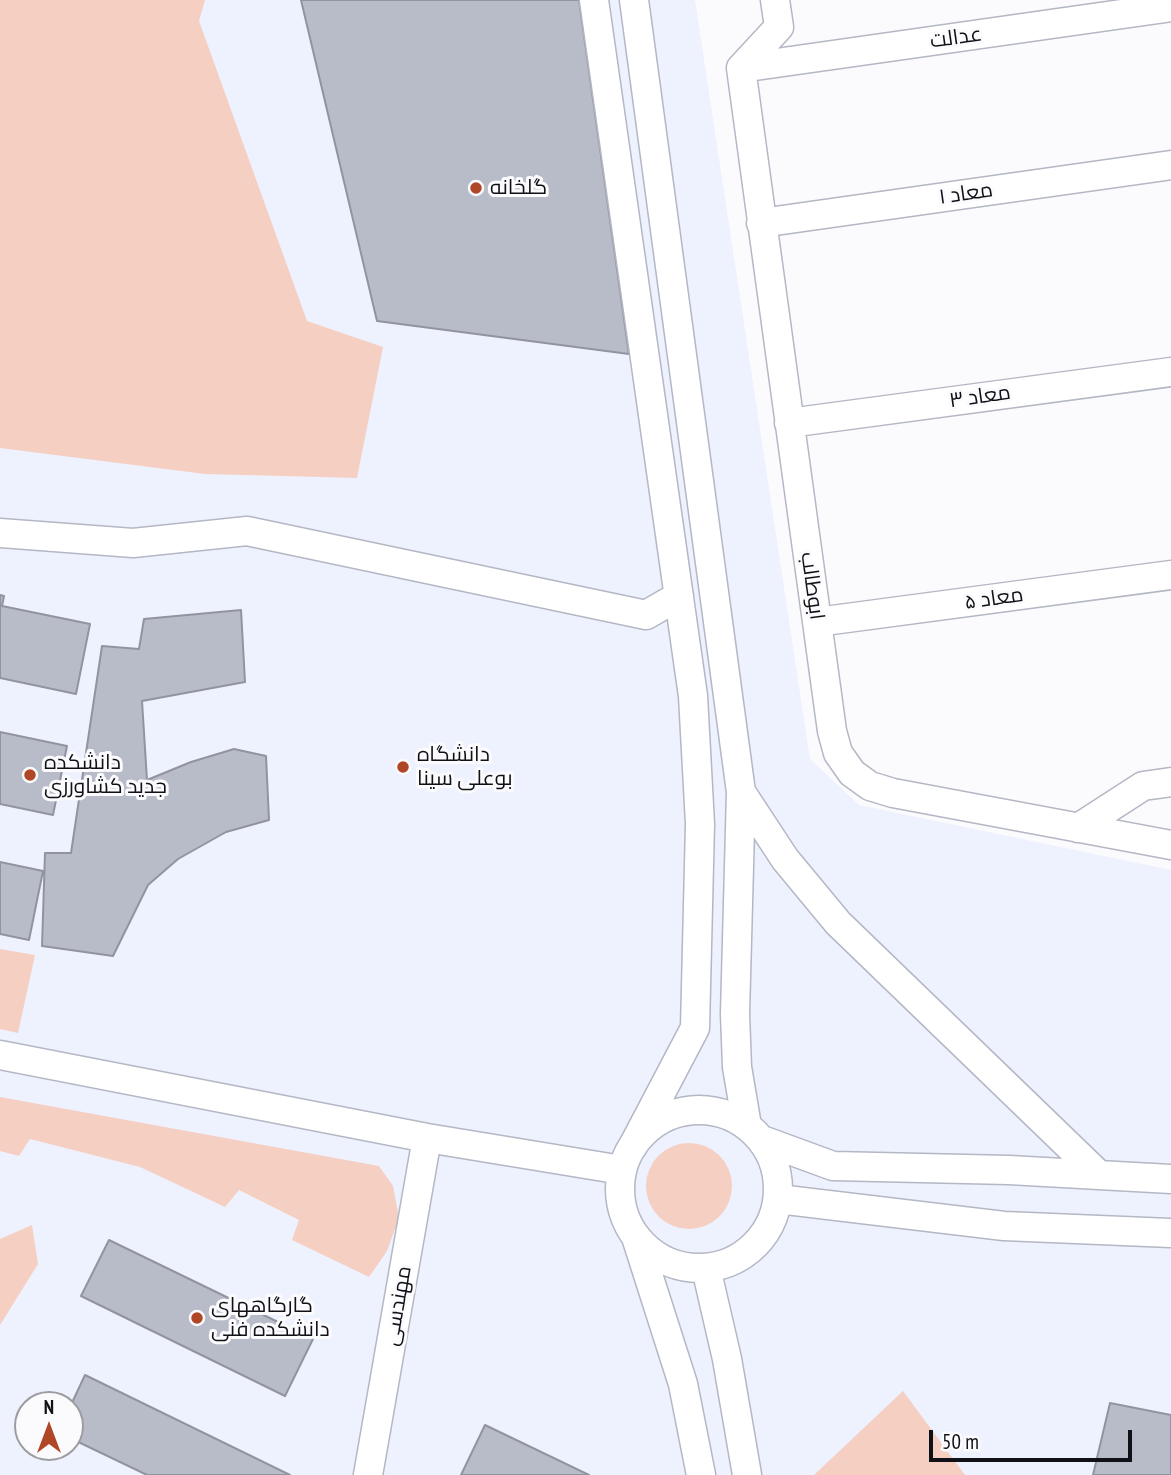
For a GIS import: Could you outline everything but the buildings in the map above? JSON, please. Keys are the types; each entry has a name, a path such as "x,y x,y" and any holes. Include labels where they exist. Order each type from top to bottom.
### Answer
{"street":[{"path":"594,0 693,696 700,824 695,1028 627,1158 620,1194 625,1216 636,1237 683,1384 701,1475"},
{"path":"634,0 741,792 735,1014 737,1067 755,1133 772,1158 778,1178 778,1199 771,1224 754,1246 733,1261 706,1268 680,1266 656,1255 636,1237"},
{"path":"741,68 779,27 775,0"},
{"name":"عدالت","path":"741,68 1171,7"},
{"name":"ابوطالب","path":"741,68 832,731 838,753 852,773 870,786 893,793 1171,845"},
{"name":"معاد ۱","path":"761,223 1171,165"},
{"name":"معاد ۳","path":"789,423 1171,372"},
{"path":"0,533 133,543 247,531 646,615 679,596"},
{"name":"معاد ۵","path":"817,622 1171,575"},
{"path":"1078,828 1143,786 1171,782"},
{"path":"741,792 785,859 838,923 1099,1175"},
{"path":"0,1055 427,1138 627,1158"},
{"path":"627,1158 650,1127 673,1114 698,1110 724,1114 755,1133 833,1166 1009,1170 1171,1179"},
{"name":"مهندسی","path":"368,1475 427,1138"},
{"path":"778,1199 1004,1226 1171,1233"},
{"path":"706,1268 727,1359 747,1475"}],"shaded area":[{"name":"دانشگاه بوعلی سینا","path":"0,0 695,0 810,759 859,805 1171,870 1171,1475 0,1475"},
{"path":"0,0 205,0 199,21 307,321 383,347 357,478 205,474 0,448"},
{"path":"0,949 35,955 18,1033 0,1029"},
{"path":"0,1097 379,1166 393,1186 399,1218 387,1251 369,1277 292,1240 299,1220 239,1190 225,1207 140,1167 30,1139 19,1156 0,1151"},
{"path":"689,1143 706,1146 720,1155 729,1169 732,1186 729,1203 720,1217 706,1226 689,1229 672,1226 658,1217 649,1203 646,1186 649,1169 658,1155 672,1146"},
{"path":"32,1225 38,1264 0,1325 0,1239"},
{"path":"903,1391 965,1475 814,1475"}],"place":[{"name":"گلخانه","path":"476,188"},
{"name":"دانشگاه بوعلی سینا","path":"403,767"},
{"name":"دانشکده جدید کشاورزی","path":"30,775"},
{"name":"گارگاههای دانشکده فنی","path":"197,1318"}]}
